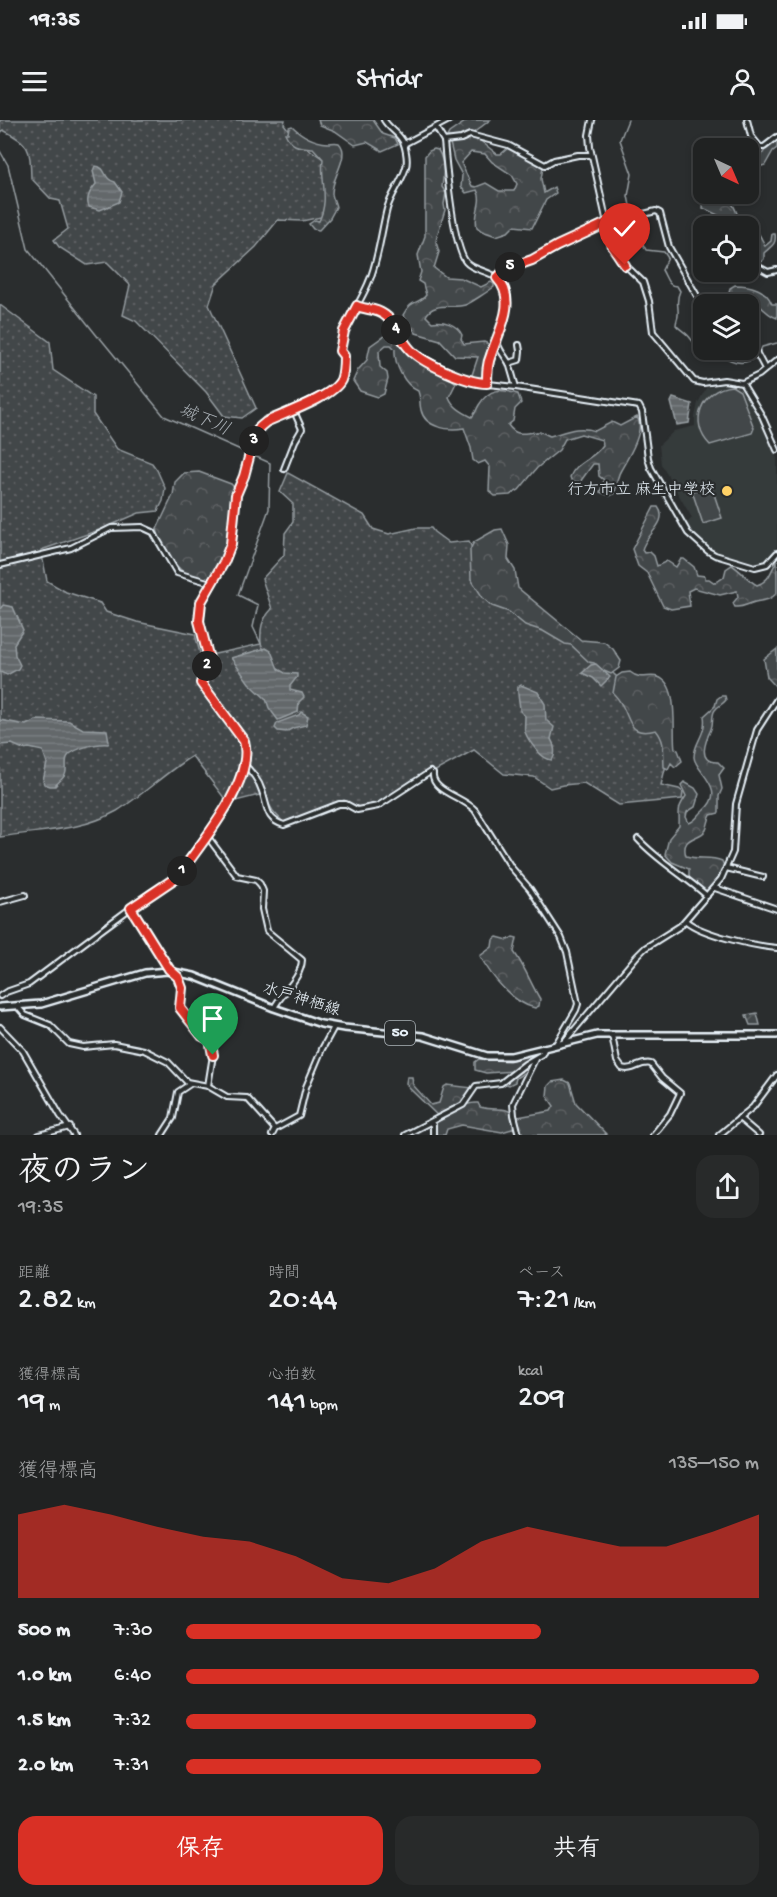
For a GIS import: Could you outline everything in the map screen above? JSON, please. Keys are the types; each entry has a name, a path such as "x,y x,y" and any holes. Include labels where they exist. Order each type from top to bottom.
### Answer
{"main road":[{"name":"水戸神栖線","path":"0,1007 52,1001 145,973 172,972 194,976 274,1008 334,1027 423,1036 487,1056 511,1056 592,1036 777,1035"}],"street":[{"path":"0,996 29,984 174,879 232,799 246,749 244,741 201,683 209,659 199,621 201,602 224,562 231,544 236,495 244,476 255,435 262,425 332,390 340,383 344,356 340,351 341,343 349,317 369,283 388,206 406,167 407,159 400,134 388,126 384,120"},
{"path":"404,144 448,120"},
{"path":"592,120 589,135 591,155 607,223 618,255 639,277 645,288 653,332 684,372 691,379 700,383 720,380 742,383 759,375 777,360"},
{"path":"747,120 751,136 760,147 764,147 777,137"},
{"path":"435,128 444,141 456,232 464,259 469,265 491,273 507,293 504,321 488,364 487,383"},
{"path":"444,141 461,139 470,135 508,145 545,165 554,160 591,155"},
{"path":"497,278 506,269 532,260 607,223 656,211 660,213 669,247 696,294"},
{"path":"759,267 768,272 777,270"},
{"path":"357,306 384,314 415,354 451,374 471,381 639,406 642,412 651,468 688,533 712,553 750,566 767,564 777,553"},
{"path":"496,340 509,363 516,387"},
{"path":"509,363 519,360 519,345"},
{"path":"759,358 765,369"},
{"path":"742,383 762,416 777,450"},
{"path":"284,469 294,441 302,429 293,409"},
{"path":"0,565 71,548 111,528 142,527 153,532 177,573 211,583"},
{"path":"564,1042 640,952 686,921 715,888 735,844 736,804 758,730 777,699"},
{"path":"243,764 249,768 260,786 267,813 279,824 284,825 339,804 346,804 357,810 378,806 431,773 438,787 468,802 511,867 530,889 565,946 578,1004 556,1044"},
{"path":"207,836 237,876 256,880 260,885 263,891 262,903 267,931 302,960 296,977 274,1008"},
{"path":"638,839 651,853 691,881 707,896"},
{"path":"726,868 763,877"},
{"path":"715,888 777,909"},
{"path":"0,902 25,895"},
{"path":"131,908 172,972 178,977 182,988 180,1008 202,1036 210,1040 213,1055 208,1086"},
{"path":"686,921 700,928 753,945 777,948"},
{"path":"17,1006 25,1015 50,1025 69,1044 83,1047 114,1044 144,1050 168,1062 190,1084 208,1086 222,1095 250,1100 275,1129"},
{"path":"272,1135 275,1129 299,1116 306,1087 334,1027"},
{"path":"1,1030 22,1051 74,1135"},
{"path":"612,1035 617,1061 622,1068 630,1069 643,1064 651,1064 662,1078 680,1094 670,1114 653,1135"},
{"path":"405,1135 463,1105 476,1086 501,1083 543,1053 545,1047"},
{"path":"519,1135 513,1104 535,1058"},
{"path":"719,1135 759,1101 777,1075"},
{"path":"162,1135 173,1118 178,1092 190,1084"},
{"path":"739,1118 759,1135"},
{"path":"431,1123 433,1135"},
{"path":"39,1135 70,1127"}],"shaded area":[{"path":"95,166 102,168 122,192 119,202 100,210 89,207 88,204 89,194 96,184 93,171"},
{"name":"行方市立 麻生中学校","path":"730,383 740,385 748,394 777,458 777,546 771,558 758,563 716,552 698,539 686,524 692,518 661,464 659,445 674,431 695,426 698,403 706,388"},
{"path":"673,398 692,404 689,423 677,425 671,402"},
{"path":"3,605 13,607 23,630 14,644 15,655 20,665 18,669 7,675 0,672 0,609"},
{"path":"266,648 271,651 278,669 285,673 297,674 290,690 302,693 304,697 299,702 298,712 278,720 269,708 266,699 249,683 231,658"},
{"path":"596,664 610,677 601,686 593,678 582,673 591,665"},
{"path":"521,685 538,692 545,704 546,720 554,727 551,739 554,750 552,760 540,754 525,732 525,716 520,711 518,693 518,687"},
{"path":"301,712 308,716 306,725 286,732 275,728 277,723 299,715"},
{"path":"0,720 26,725 36,720 69,721 83,729 107,730 109,742 71,753 67,758 66,773 55,786 50,786 44,784 43,781 47,763 43,751 23,749 12,744 0,745"}],"green space":[{"path":"0,120 285,120 284,124 296,140 329,163 326,216 302,221 278,220 256,247 216,284 209,305 256,408 242,418 224,416 206,392 136,321 123,315 130,285 107,262 87,265 59,247 54,240 68,229 60,201 51,199 31,178 27,148 19,139 3,130 0,134"},
{"path":"318,120 373,120 383,134 395,138 398,144 382,151 367,142 355,145 335,131 320,125"},
{"path":"468,120 490,120 472,134 497,154 501,154 508,148 540,159 543,167 541,179 544,193 554,187 556,193 546,200 532,228 514,226 508,232 496,236 477,227 479,194 477,190 466,193 461,187 462,175 454,160 450,143 454,138 447,137 449,133","holes":["471,152 485,154 492,162 512,175 517,184 514,191 499,191 486,183 476,187 472,186 461,163"]},
{"path":"292,126 313,140 339,143 342,148 342,160 332,193 336,207 319,230 313,229 309,224 315,220 319,221 324,205 323,159 313,148 300,147 290,142 285,133 288,133 289,127"},
{"path":"777,138 777,148 765,165 759,167 759,158 769,143"},
{"path":"434,149 438,150 442,159 442,187 446,193 445,210 436,242 439,252 434,268 446,277 461,278 481,287 491,282 494,287 467,304 438,307 429,311 426,316 432,322 445,322 457,328 464,344 484,342 491,345 484,365 487,379 484,381 471,378 478,357 455,356 440,340 416,333 403,315 409,306 426,295 423,284 418,281 421,272 418,255 425,236 425,156"},
{"path":"703,204 732,204 738,216 719,216 703,208"},
{"path":"759,234 765,246 771,241 772,234 775,234 774,243 764,253 764,259 760,263"},
{"path":"735,285 746,286 762,291 772,304 777,304 777,318 759,304 759,294 745,292 732,294 729,292 730,288"},
{"path":"0,305 50,342 53,370 93,397 93,414 117,449 152,463 165,488 163,501 158,511 139,513 102,529 41,550 47,581 66,592 100,603 106,612 137,622 195,634 201,657 261,644 262,625 272,609 262,579 284,555 285,533 293,522 293,504 280,492 288,473 364,515 373,529 389,534 416,528 431,528 449,543 469,541 482,574 603,664 627,686 665,729 668,757 661,785 679,789 683,792 682,799 619,805 584,783 550,788 534,777 504,774 474,750 364,810 344,800 284,823 273,811 263,794 228,803 192,756 127,805 103,818 74,827 0,837"},
{"path":"392,335 411,356 456,383 449,397 455,406 472,417 483,399 492,392 506,391 518,394 521,403 515,409 513,421 508,425 515,432 540,432 550,436 578,429 595,431 612,422 620,426 637,417 638,436 619,475 615,493 610,496 600,492 604,480 599,476 598,464 593,464 580,482 572,482 570,477 576,467 603,445 602,440 581,434 565,439 559,450 537,468 519,490 510,495 495,496 489,491 490,467 485,461 478,464 473,460 464,428 438,427 423,416 418,391 408,384 401,373 396,361 395,349 391,345 386,345 379,351 380,367 387,373 388,379 384,394 378,397 360,391 353,381 358,370 367,360 370,346 384,336"},
{"path":"732,386 740,391 754,428 752,433 710,445 700,427 701,408 712,393"},
{"path":"199,472 231,484 236,489 227,548 217,570 208,580 184,573 173,562 161,544 157,529 173,495 175,482 184,473"},
{"path":"711,485 722,518 703,524 692,491"},
{"path":"654,507 658,507 661,518 642,550 654,556 657,566 667,561 676,567 681,559 684,559 694,567 697,575 705,576 705,579 715,583 724,577 726,569 732,565 757,585 768,578 777,561 777,593 767,600 735,607 733,603 738,597 737,591 720,595 694,588 688,591 690,606 671,609 663,606 647,573 638,566 632,549"},
{"path":"502,529 509,545 508,559 515,570 518,588 581,640 604,642 613,649 621,661 619,668 611,674 604,671 589,662 571,645 525,625 509,612 492,606 483,598 471,579 470,550 474,542 495,530"},
{"path":"777,649 777,688 767,677 764,659"},
{"path":"630,672 641,677 658,677 665,681 670,689 674,709 675,749 678,750 682,761 675,767 671,763 668,769 664,767 663,743 656,730 641,731 632,726 621,703 613,693 616,677"},
{"path":"725,696 726,700 714,712 704,750 707,759 718,762 724,768 719,775 722,789 719,796 719,813 711,815 706,830 691,839 685,850 686,856 722,861 724,866 715,884 705,892 689,878 689,869 672,862 665,854 669,838 679,826 680,808 686,796 681,785 684,782 695,788 699,794 695,807 687,812 686,817 689,823 710,803 713,795 709,781 694,757 704,728 704,716 715,706 717,699"},
{"path":"497,937 508,940 513,937 517,938 514,952 540,999 539,1006 535,1008 526,1005 510,995 496,980 480,956 492,947 493,940"},
{"path":"757,1013 760,1025 750,1025 746,1015"},
{"path":"533,1054 537,1055 523,1062 521,1069 527,1071 509,1085 504,1083 515,1074 514,1071 486,1073 475,1070 475,1062 479,1059 509,1061"},
{"path":"407,1077 412,1077 413,1085 431,1105 439,1103 444,1087 447,1085 473,1088 463,1104 452,1107 438,1116 409,1088 406,1083"},
{"path":"564,1080 570,1083 576,1103 607,1135 521,1135 519,1127 502,1132 462,1125 447,1129 445,1135 435,1135 436,1123 467,1104 478,1103 480,1107 504,1109 518,1117 551,1111 554,1106 547,1096 548,1086 552,1082"}],"waterway":[{"path":"628,120 620,140 632,174 628,196 632,215"},
{"name":"城下川","path":"0,151 8,165 28,249 98,337"},
{"path":"633,219 640,222 639,236 646,250 664,252 668,258 662,270 669,283 677,286 680,291 676,325 693,342"},
{"name":"城下川","path":"100,338 164,416 270,463 269,509 238,595 258,605 253,627 264,650"},
{"path":"759,354 762,347 777,343"},
{"path":"730,360 736,362 751,360"}],"place":[{"name":"行方市立 麻生中学校","path":"727,491"}],"route":[{"path":"213,1055 210,1040 202,1036 180,1008 182,988 178,977 169,969 131,908 181,872 229,806 243,764 246,749 244,741 202,687 201,679 209,659 199,621 203,597 224,562 233,538 236,495 244,476 255,435 266,422 326,394 340,383 344,356 340,351 341,343 349,317 357,306 379,311 387,316 410,351 415,354 451,374 471,381 487,383 490,356 503,326 507,293 497,278 506,269 532,260 607,223 613,247 625,265"}]}
